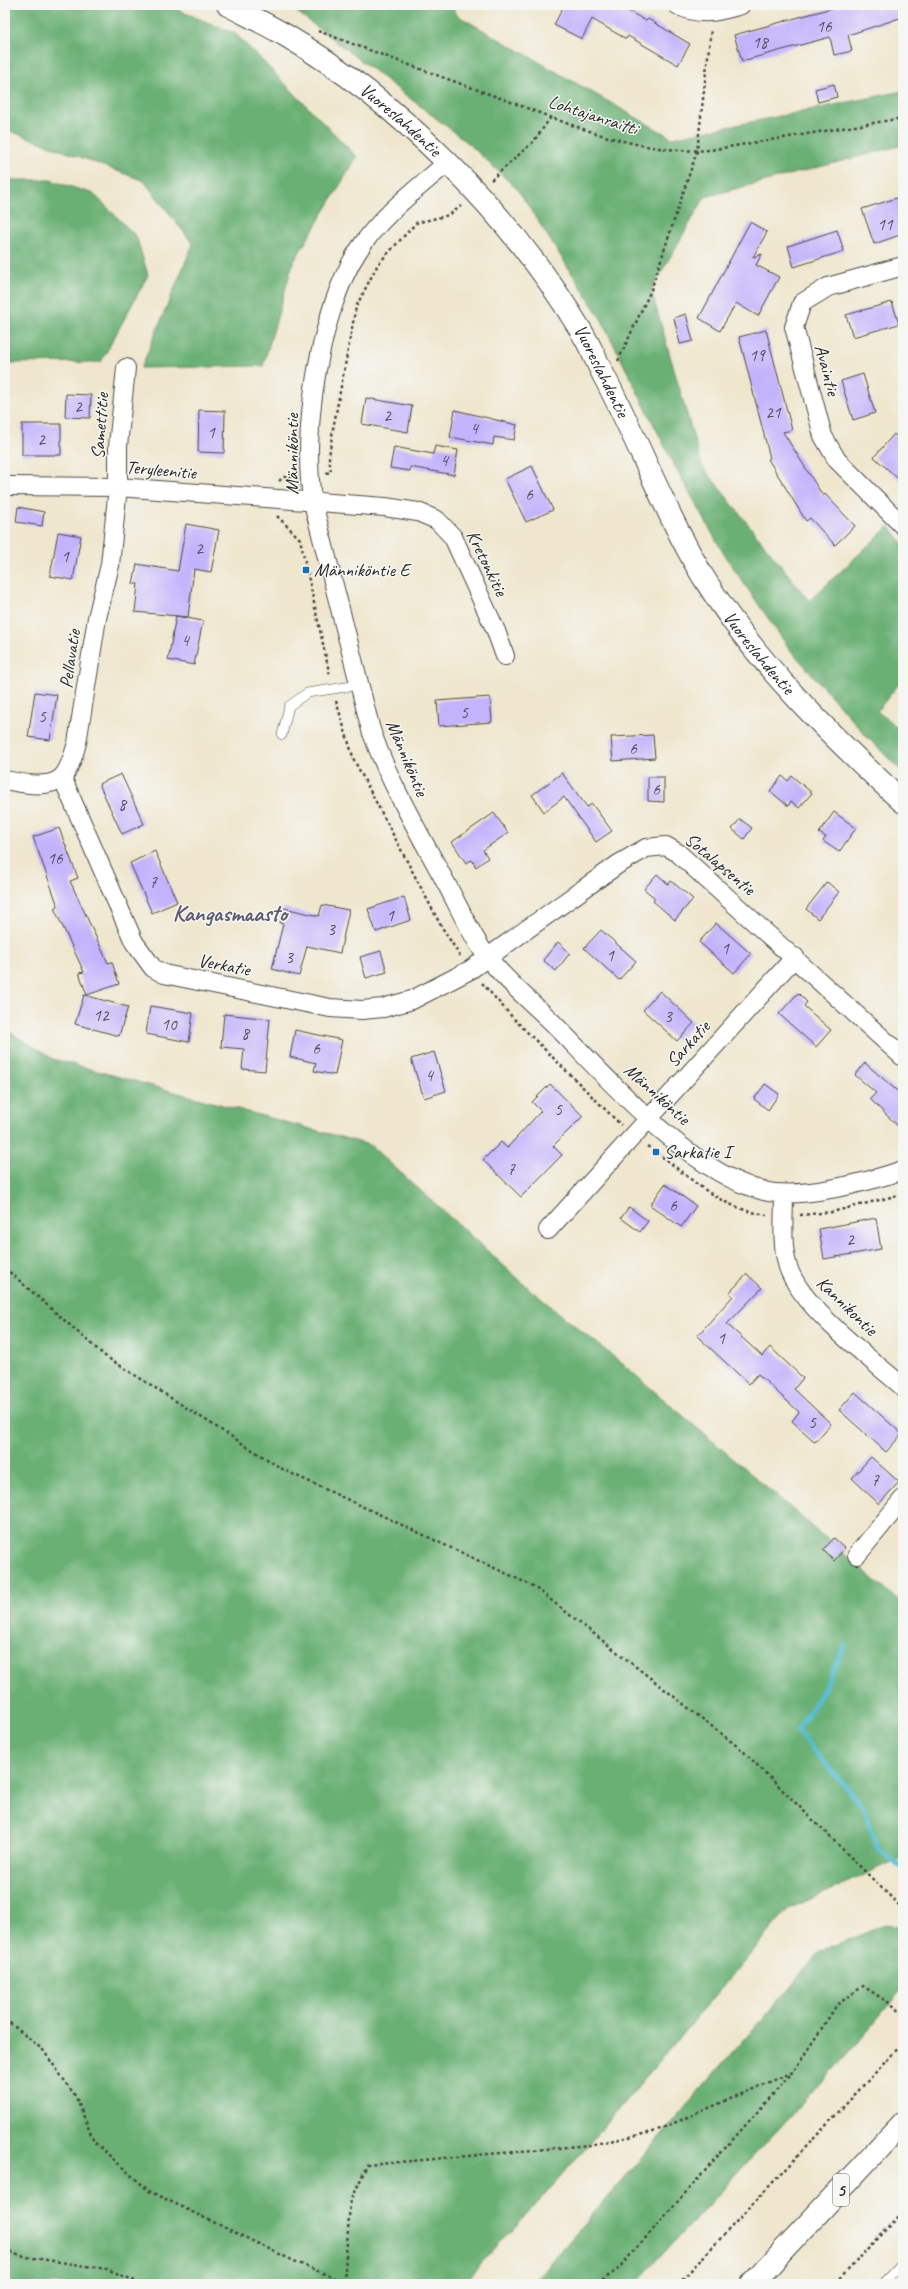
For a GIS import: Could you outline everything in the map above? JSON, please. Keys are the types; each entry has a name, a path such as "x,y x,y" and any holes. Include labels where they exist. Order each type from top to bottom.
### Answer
{"main road":[{"name":"Vuoreslahdentie","path":"228,5 286,36 340,72 381,104 448,162 492,210 543,274 579,327 703,575 760,656 835,740 903,802"},
{"name":"5","path":"757,2284 903,2122"},
{"name":"5","path":"752,2284 779,2258"}],"street":[{"path":"677,5 685,9 712,13 741,5"},
{"name":"Männiköntie","path":"448,162 379,224 358,251 342,281 326,330 313,405 310,435 310,491 359,685 380,756 397,791 488,958 648,1119 705,1163 740,1183 764,1191 784,1194 832,1188 886,1176 903,1170"},
{"name":"Avaintie","path":"903,266 828,287 802,304 794,327 823,436 837,460 903,526"},
{"name":"Samettitie","path":"118,487 118,446 126,368"},
{"name":"Teryleenitie","path":"5,486 118,487 313,503"},
{"name":"Pellavatie","path":"62,777 71,762 77,743 97,618 110,565 118,487"},
{"name":"Kretonkitie","path":"313,503 385,507 418,512 437,520 453,536 496,631 505,656"},
{"path":"5,780 31,784 48,783 62,777"},
{"name":"Verkatie","path":"62,777 134,942 153,968 164,974 330,1008 362,1010 383,1008 412,1000 470,970 488,958"},
{"name":"Sotalapsentie","path":"488,958 617,865 646,848 666,846 678,853 795,957 903,1057"},
{"name":"Sarkatie","path":"548,1230 795,957"},
{"name":"Kannikontie","path":"784,1194 785,1251 787,1266 794,1282 804,1297 823,1316 903,1387"},
{"path":"857,1555 903,1500"}],"lane":[{"path":"282,735 289,706 307,693 359,685"},
{"path":"883,2284 903,2263"}],"path":[{"path":"606,380 623,353 651,290 697,151 711,43 712,13"},
{"name":"Lohtajanraitti","path":"316,31 589,132 640,145 697,151 903,118"},
{"path":"5,1268 105,1356 284,1470 533,1586 742,1750 903,1909"},
{"path":"597,2284 617,2270 793,2072 837,2005 863,1986 903,2012"},
{"path":"5,2019 42,2050 76,2097 94,2142 149,2191 294,2261 344,2283 350,2284"},
{"path":"678,2284 903,2043"},
{"path":"344,2283 350,2204 368,2165 590,2145 653,2132 793,2072"},
{"path":"835,2284 903,2212"},
{"path":"5,2249 20,2256 107,2269 142,2284"}],"green space":[{"path":"5,5 166,5 236,34 357,157 293,263 263,366 141,368 193,244 144,181 5,129"},
{"path":"288,5 453,5 455,14 672,138 903,91 903,145 705,197 651,290 702,466 809,601 889,526 903,543 903,679 877,711 903,732 903,773 868,738 788,647 725,556 674,465 600,317 518,190 467,142"},
{"path":"10,180 50,180 94,194 136,236 148,275 101,362 5,363 5,187"},
{"path":"5,1029 53,1059 370,1145 533,1292 619,1361 903,1604 903,1857 789,1909 558,2180 462,2284 5,2284"},
{"path":"887,1924 903,1927 903,1988 846,2056 635,2284 532,2284 821,1951"},
{"path":"903,2272 903,2284 895,2284"}],"building":[{"path":"564,5 618,5 646,21 648,19 690,44 678,65 628,36 626,39 592,19 582,39 554,25"},
{"path":"843,5 900,5 903,17 848,35 852,51 834,55 830,37 742,61 734,35"},
{"path":"834,84 837,97 818,102 815,89"},
{"path":"903,196 903,234 874,244 862,209"},
{"path":"750,222 767,232 753,257 762,254 756,265 779,277 758,316 736,303 720,331 699,318"},
{"path":"837,230 844,251 794,267 788,246"},
{"path":"892,302 899,324 853,337 846,315"},
{"path":"686,314 693,341 680,344 674,318"},
{"path":"766,330 792,430 783,432 823,496 825,494 855,526 835,545 810,518 806,521 768,459 770,458 739,337"},
{"path":"863,374 875,413 853,420 841,381"},
{"path":"66,394 91,395 90,418 65,417"},
{"path":"366,398 412,406 408,432 362,424"},
{"path":"199,410 225,411 224,453 198,452"},
{"path":"455,410 517,425 514,440 494,437 493,445 450,437"},
{"path":"22,424 61,424 61,455 22,455"},
{"path":"894,434 903,443 903,483 874,457"},
{"path":"435,446 458,450 454,475 410,467 410,471 390,468 394,447 433,454"},
{"path":"532,466 553,510 526,522 505,479"},
{"path":"18,507 44,512 42,526 16,522"},
{"path":"186,524 219,530 211,572 194,569 188,617 135,612 138,584 133,584 137,564 178,571"},
{"path":"58,532 81,536 73,580 50,576"},
{"path":"176,616 203,621 194,665 168,660"},
{"path":"35,692 57,695 50,740 28,737"},
{"path":"490,697 492,722 439,726 437,701"},
{"path":"653,735 655,758 613,761 611,737"},
{"path":"562,773 587,807 592,804 612,831 596,842 564,797 544,812 532,795"},
{"path":"121,774 144,824 122,834 99,784"},
{"path":"782,776 788,781 792,776 812,793 799,808 791,801 788,806 770,791"},
{"path":"648,777 664,777 664,802 648,801"},
{"path":"834,812 856,828 839,852 823,841 826,837 819,833"},
{"path":"494,813 508,833 483,850 488,858 476,867 472,860 466,863 452,842"},
{"path":"740,819 752,828 744,839 732,829"},
{"path":"59,828 78,878 70,881 108,963 112,962 119,984 87,995 79,973 84,972 54,908 58,906 33,837"},
{"path":"155,851 177,902 152,913 130,863"},
{"path":"657,874 668,884 671,881 693,899 675,920 653,901 655,898 644,889"},
{"path":"827,882 839,892 818,919 806,909"},
{"path":"404,897 411,920 376,932 368,909"},
{"path":"322,905 349,910 340,953 307,946 299,976 272,969 283,924 280,923 284,908 319,916"},
{"path":"716,923 751,954 734,973 699,942"},
{"path":"601,930 636,961 619,980 584,948"},
{"path":"558,942 570,953 556,971 543,960"},
{"path":"381,951 387,972 366,978 360,957"},
{"path":"660,991 694,1023 677,1041 643,1010"},
{"path":"798,993 807,1002 804,1006 831,1030 816,1047 779,1014"},
{"path":"84,995 128,1007 119,1036 75,1024"},
{"path":"150,1006 193,1013 189,1042 146,1034"},
{"path":"224,1014 270,1019 265,1071 242,1069 244,1049 221,1047"},
{"path":"295,1030 342,1040 335,1075 314,1071 316,1063 290,1057"},
{"path":"434,1052 446,1091 424,1098 411,1059"},
{"path":"865,1063 903,1096 903,1131 870,1099 876,1093 855,1075"},
{"path":"550,1084 583,1116 553,1146 562,1155 521,1197 483,1160 501,1142 507,1148 541,1111 532,1102"},
{"path":"765,1084 779,1094 768,1110 754,1099"},
{"path":"665,1184 696,1206 681,1227 650,1205"},
{"path":"629,1207 648,1221 640,1232 621,1218"},
{"path":"876,1218 881,1249 824,1259 819,1229"},
{"path":"747,1274 762,1288 727,1324 762,1356 770,1347 803,1378 794,1389 831,1424 815,1442 792,1421 799,1412 758,1374 749,1384 697,1336 733,1296 729,1293"},
{"path":"855,1392 902,1434 886,1452 839,1410"},
{"path":"871,1457 899,1482 879,1504 852,1478"},
{"path":"834,1538 845,1548 834,1561 823,1550"}],"waterway":[{"path":"845,1645 825,1687 797,1731 862,1805 878,1849 903,1868"}],"place":[{"name":"Männiköntie E","path":"306,570"},
{"name":"Sarkatie I","path":"656,1152"}],"district":[{"name":"Kangasmaasto","path":"230,913"}]}
